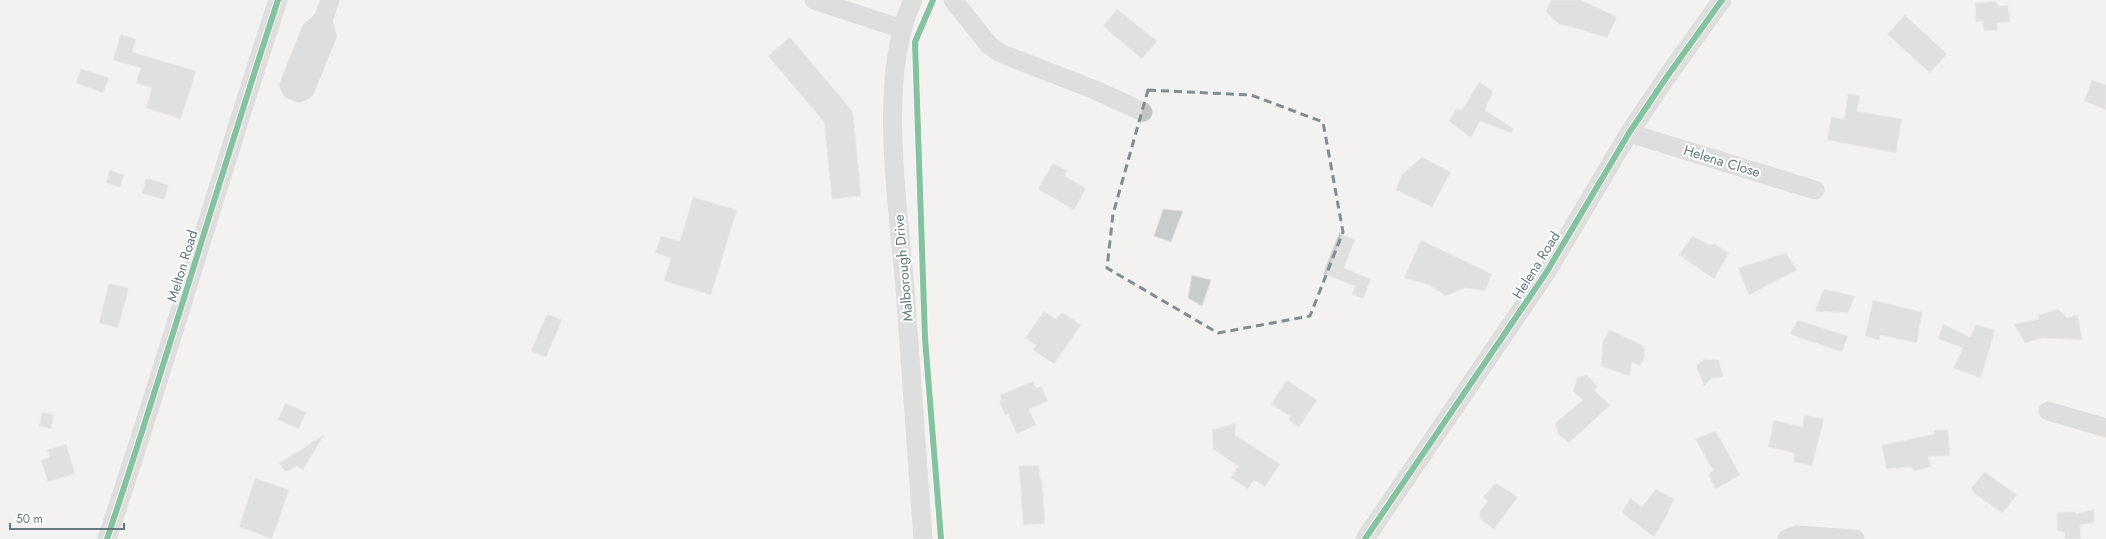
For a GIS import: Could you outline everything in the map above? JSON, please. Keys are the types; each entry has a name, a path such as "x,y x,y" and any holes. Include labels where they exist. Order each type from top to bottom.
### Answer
{"street":[{"name":"Melton Road","path":"107,539 160,376 218,185 278,0"},
{"path":"323,20 330,0"},
{"path":"814,0 902,29"},
{"name":"Malborough Drive","path":"913,0 902,29 897,54 893,130 923,539"},
{"path":"953,0 989,45 1000,53 1096,90 1143,112"},
{"name":"Helena Road","path":"1365,539 1546,272 1629,133 1722,0"},
{"name":"Helena Close","path":"1629,133 1815,190"},
{"path":"2048,411 2106,428"},
{"path":"1786,539 1796,535 1855,539"}],"highlighted area":[{"path":"1148,90 1251,95 1323,122 1343,232 1310,316 1218,333 1107,268 1113,214"}],"building":[{"path":"1551,0 1581,0 1617,17 1607,38 1572,27 1560,25 1546,12"},
{"path":"1995,1 1998,6 2008,5 2010,22 1997,23 1998,30 1984,31 1983,21 1976,22 1975,3"},
{"path":"1117,9 1157,41 1142,59 1103,26"},
{"path":"1905,15 1947,54 1930,73 1887,34"},
{"path":"121,34 136,39 132,52 196,71 181,119 146,108 152,88 136,83 141,68 113,60"},
{"path":"790,37 853,112 861,196 832,199 824,122 768,56"},
{"path":"81,69 109,78 103,93 76,83"},
{"path":"2092,80 2106,85 2106,110 2084,101"},
{"path":"1479,82 1493,91 1485,110 1514,129 1511,133 1480,121 1471,138 1449,121 1456,109 1463,109"},
{"path":"1848,94 1860,96 1857,111 1902,119 1896,153 1827,140 1831,117 1844,119"},
{"path":"1422,157 1451,172 1432,207 1396,190 1401,175"},
{"path":"1053,163 1067,171 1064,176 1086,188 1074,210 1038,189"},
{"path":"110,170 124,175 120,187 106,183"},
{"path":"146,178 169,185 164,200 142,193"},
{"path":"693,197 737,210 711,295 664,281 671,258 655,253 661,236 680,241"},
{"path":"1163,209 1183,211 1171,242 1154,236"},
{"path":"1339,233 1355,240 1344,268 1371,279 1363,299 1352,294 1355,286 1323,274"},
{"path":"1692,236 1710,245 1715,244 1729,253 1714,279 1679,255"},
{"path":"1421,240 1492,274 1485,291 1465,288 1446,296 1429,285 1404,278"},
{"path":"1786,253 1797,270 1749,295 1738,268"},
{"path":"1192,275 1211,280 1202,306 1188,298"},
{"path":"109,283 129,288 118,328 99,323"},
{"path":"1824,289 1855,296 1848,313 1815,311"},
{"path":"1873,300 1922,312 1917,343 1880,335 1879,340 1865,336"},
{"path":"2058,309 2067,318 2078,314 2082,340 2042,338 2025,343 2014,324 2039,319 2038,315"},
{"path":"1044,311 1056,319 1062,312 1081,325 1054,364 1033,350 1036,345 1025,338"},
{"path":"547,314 562,320 546,357 531,351"},
{"path":"1798,320 1848,336 1842,352 1797,337 1790,333"},
{"path":"1943,324 1970,337 1976,325 1995,330 1981,378 1953,368 1963,348 1938,339"},
{"path":"1610,330 1644,346 1645,356 1640,366 1632,362 1630,376 1601,366 1603,340"},
{"path":"1704,359 1719,360 1723,377 1712,378 1704,386 1696,366"},
{"path":"1587,375 1598,387 1594,390 1610,405 1569,443 1558,434 1555,423 1583,400 1573,392 1577,378"},
{"path":"1287,380 1317,400 1299,427 1288,420 1291,417 1271,404"},
{"path":"1033,381 1036,388 1041,386 1048,401 1029,409 1036,425 1017,434 1008,414 1005,415 999,401 1001,400 1000,395"},
{"path":"285,403 306,412 299,429 278,420"},
{"path":"42,412 54,415 51,429 39,426"},
{"path":"1804,415 1824,419 1812,466 1794,462 1794,453 1768,447 1774,420 1803,427"},
{"path":"1236,423 1235,435 1280,464 1265,487 1254,480 1248,489 1231,478 1238,466 1213,449 1212,430"},
{"path":"1934,430 1948,430 1950,456 1928,456 1931,467 1914,471 1911,467 1886,469 1882,445 1934,434"},
{"path":"1716,431 1740,475 1716,489 1708,475 1713,470 1695,439"},
{"path":"324,435 303,470 296,466 286,472 279,463"},
{"path":"66,444 75,474 48,482 41,460 50,457 47,450"},
{"path":"1039,465 1040,479 1042,479 1045,524 1023,525 1019,466"},
{"path":"1985,472 2017,495 2002,513 1975,494 1971,488"},
{"path":"255,478 289,490 272,539 239,527"},
{"path":"1496,483 1518,497 1494,529 1480,519 1480,511 1488,501 1483,497"},
{"path":"1656,489 1674,499 1668,513 1654,537 1622,513 1630,498 1642,507"},
{"path":"2094,509 2094,523 2080,525 2081,539 2065,539 2064,532 2057,530 2057,512 2076,512 2076,514"}],"cycle path":[{"path":"107,539 278,0"},
{"path":"933,0 915,42 925,338 941,539"},
{"path":"1365,539 1546,273 1629,133 1722,0"}]}
